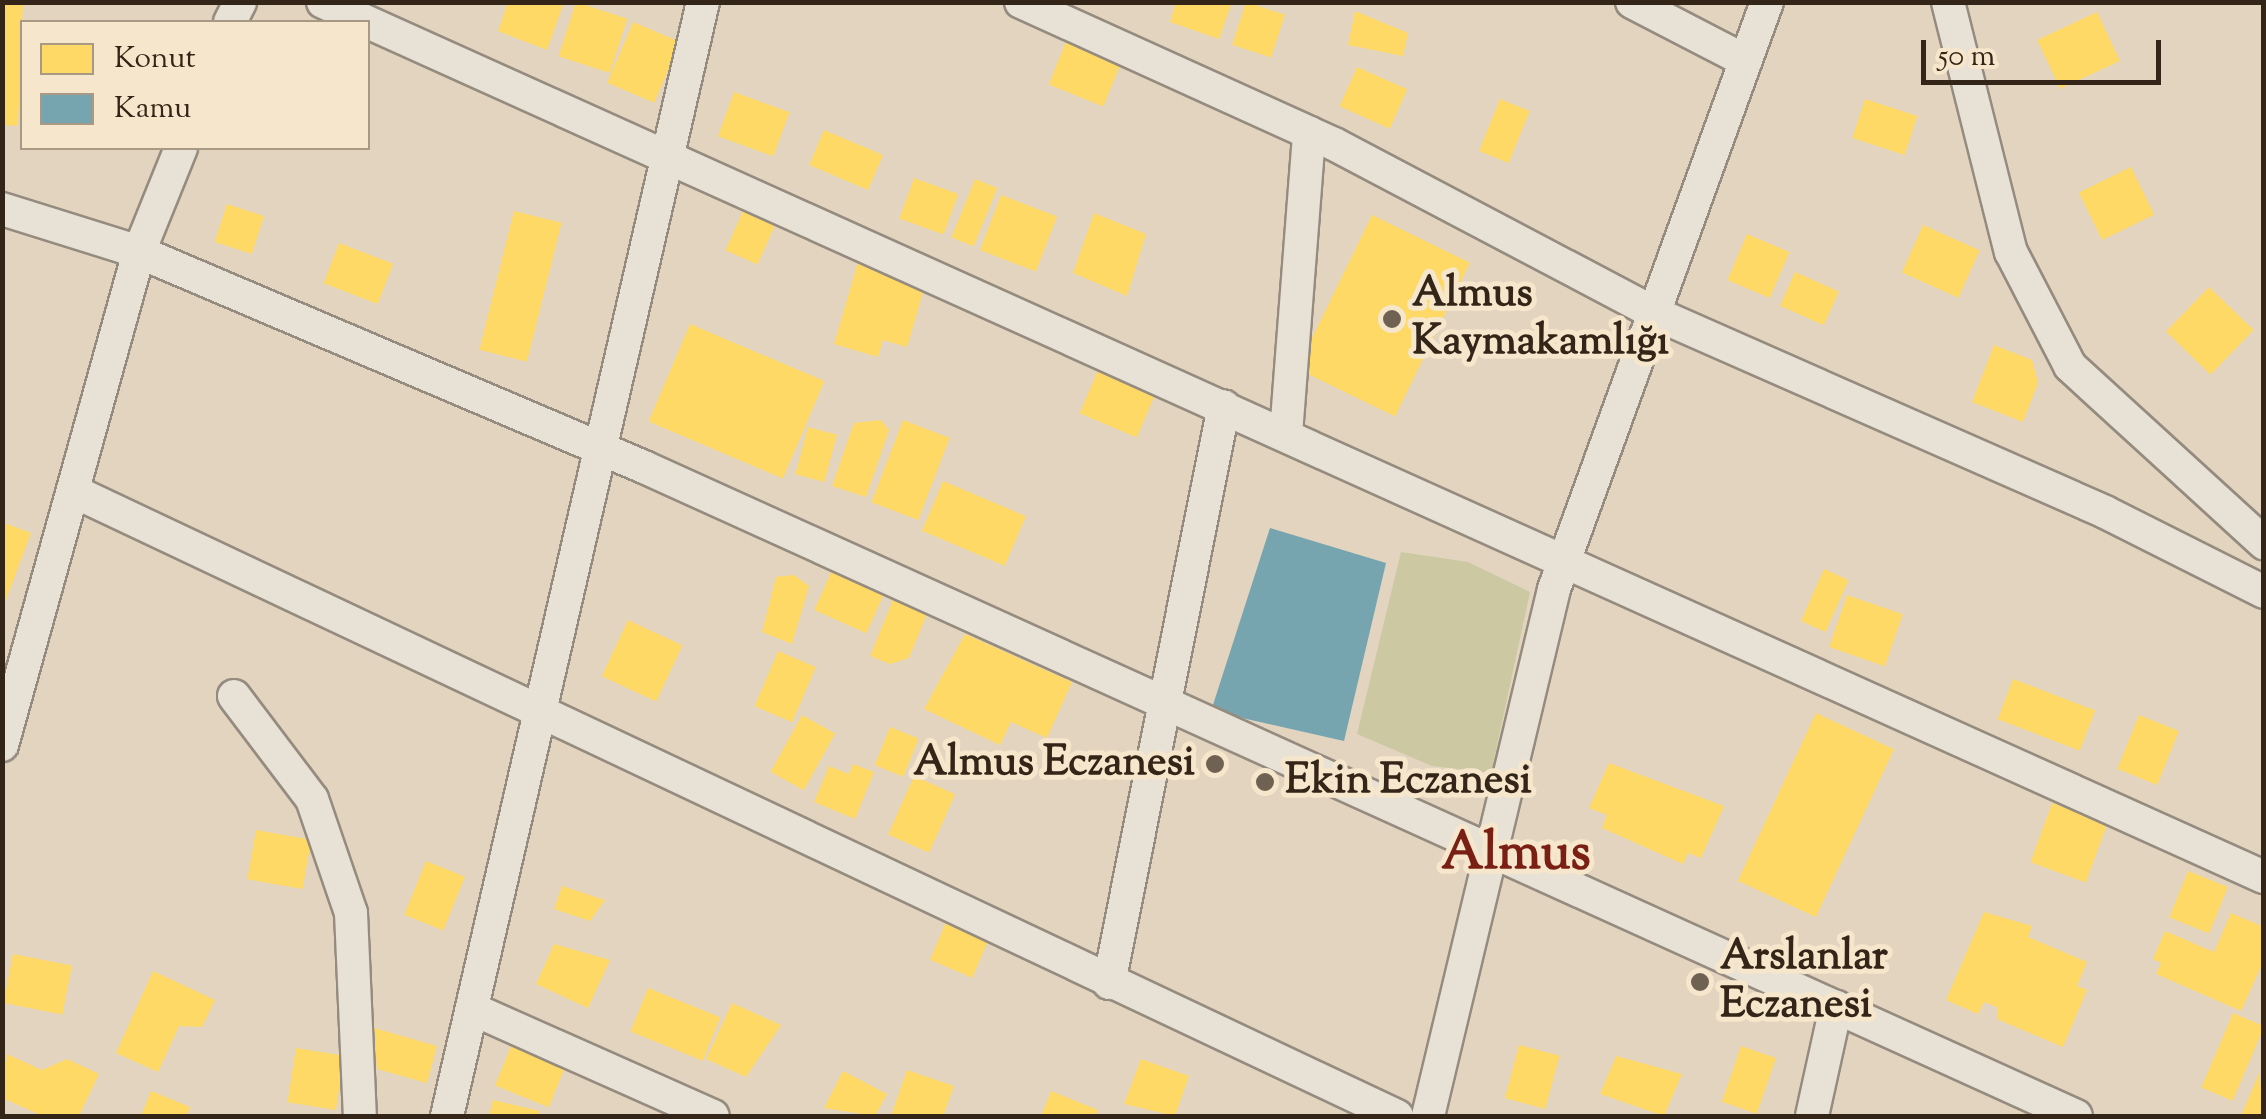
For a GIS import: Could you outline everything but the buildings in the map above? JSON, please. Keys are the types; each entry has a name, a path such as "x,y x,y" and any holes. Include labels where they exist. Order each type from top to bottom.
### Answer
{"street":[{"path":"324,2 364,20"},
{"path":"447,1116 477,1011 545,720 600,448 703,2"},
{"path":"1021,2 1308,132 1654,313 2106,512 2264,592"},
{"path":"1632,2 1746,61"},
{"path":"1428,1116 1565,558 1768,2"},
{"path":"1948,2 2011,252 2070,366 2264,543"},
{"path":"370,23 2264,876"},
{"path":"1286,434 1308,132"},
{"path":"2,745 140,252 180,150"},
{"path":"2,209 140,252 600,448 2076,1116"},
{"path":"1108,983 1224,406"},
{"path":"73,490 545,720 1397,1116"},
{"path":"234,696 312,799 351,913 360,1116"},
{"path":"1812,1116 1836,1008"},
{"path":"477,1011 713,1116"}],"shaded area":[{"path":"1401,552 1468,562 1530,592 1491,773 1432,766 1357,734"}],"place":[{"name":"Almus Kaymakamlığı","path":"1392,319"},
{"name":"Almus Eczanesi","path":"1215,764"},
{"name":"Ekin Eczanesi","path":"1265,782"},
{"name":"Arslanlar Eczanesi","path":"1700,982"}],"district":[{"name":"Almus","path":"1516,856"}]}
